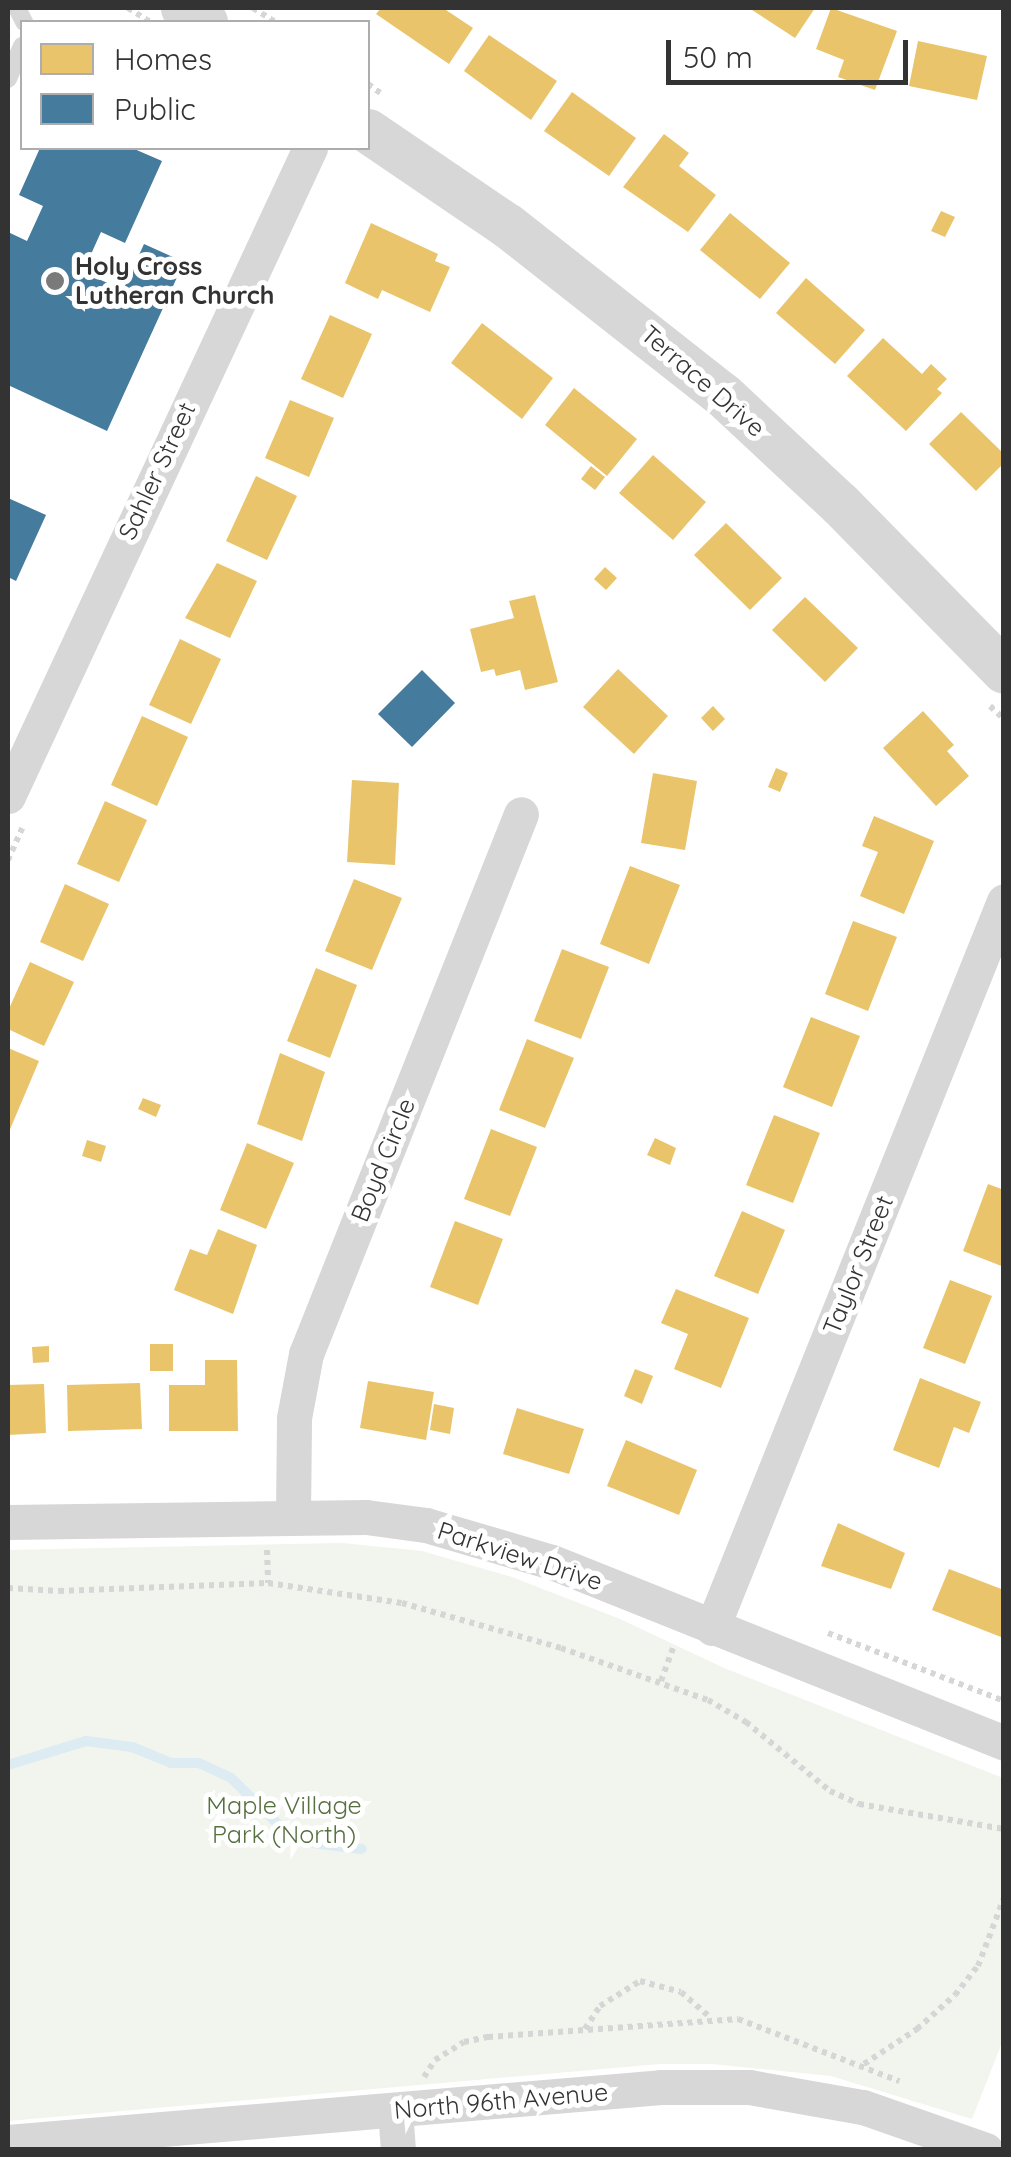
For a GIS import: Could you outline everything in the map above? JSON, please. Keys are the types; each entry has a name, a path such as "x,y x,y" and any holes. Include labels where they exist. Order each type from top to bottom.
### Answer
{"street":[{"name":"Terrace Drive","path":"370,132 508,226 723,395 840,504 990,681"},
{"name":"Sahler Street","path":"8,796 309,150"},
{"name":"Boyd Circle","path":"292,1517 294,1418 306,1354 521,814"},
{"name":"Taylor Street","path":"712,1628 1004,901"},
{"name":"Parkview Drive","path":"8,1522 366,1517 474,1536 552,1562 1004,1744"},
{"name":"North 96th Avenue","path":"8,2142 661,2087 749,2086 863,2107 990,2150"},
{"path":"395,2110 398,2150"},
{"path":"990,2150 1004,2124"}],"lane":[{"path":"8,79 20,51"}],"path":[{"path":"990,681 1004,719"},
{"path":"8,1588 59,1591 268,1584 402,1603 562,1648 708,1700 746,1722 830,1791 858,1804 1004,1829"},
{"path":"820,1630 1004,1701"},
{"path":"422,2086 426,2070 435,2060 464,2042 712,2019 738,2019 863,2064 917,2029 955,1994 978,1966 1004,1898"},
{"path":"585,2028 600,2006 640,1982 680,1992 712,2019"}],"green space":[{"name":"Maple Village Park (North)","path":"342,1543 422,1551 512,1577 620,1619 724,1668 1003,1778 1003,2040 972,2119 831,2076 712,2064 660,2064 8,2121 8,1550"}],"building: Homes":[{"path":"381,8 443,8 473,28 449,64 376,14"},
{"path":"749,8 815,8 795,38"},
{"path":"831,8 897,31 875,90 838,77 844,60 816,49"},
{"path":"489,35 557,81 531,120 464,71"},
{"path":"918,41 987,56 977,100 909,86"},
{"path":"572,92 636,138 609,176 544,131"},
{"path":"664,134 689,153 679,166 716,195 688,232 623,187"},
{"path":"941,211 955,217 945,237 931,231"},
{"path":"730,213 790,263 760,299 700,250"},
{"path":"371,223 438,254 435,261 450,267 430,312 382,290 378,299 345,283"},
{"path":"806,278 865,330 835,364 776,313"},
{"path":"330,315 372,334 343,398 301,379"},
{"path":"482,323 553,378 522,419 451,363"},
{"path":"883,338 922,374 931,364 947,379 937,389 942,393 906,431 847,376"},
{"path":"574,388 637,439 607,476 545,425"},
{"path":"290,400 334,418 309,477 265,458"},
{"path":"961,412 1004,454 1004,463 976,491 929,444"},
{"path":"653,455 706,502 673,540 619,493"},
{"path":"591,466 605,477 595,490 581,479"},
{"path":"256,476 297,496 267,560 226,541"},
{"path":"726,523 782,578 750,610 694,555"},
{"path":"217,563 257,581 230,638 185,618"},
{"path":"605,567 617,578 606,590 594,579"},
{"path":"535,595 558,682 525,690 520,670 496,676 494,669 481,672 470,629 514,618 509,601"},
{"path":"805,597 858,648 825,682 772,630"},
{"path":"180,639 221,659 191,724 149,705"},
{"path":"618,669 668,716 634,754 583,707"},
{"path":"713,706 725,719 713,731 701,718"},
{"path":"923,711 954,745 947,751 969,776 936,806 883,748"},
{"path":"142,716 188,737 157,806 111,785"},
{"path":"776,768 788,773 780,792 768,787"},
{"path":"653,773 697,781 685,850 641,843"},
{"path":"352,780 399,783 395,865 347,862"},
{"path":"105,801 147,820 119,882 77,864"},
{"path":"874,816 934,841 904,914 860,896 878,852 862,846"},
{"path":"630,866 680,885 649,964 600,944"},
{"path":"354,879 402,898 372,970 325,951"},
{"path":"65,884 109,904 83,961 40,942"},
{"path":"853,921 897,937 868,1011 825,994"},
{"path":"562,949 609,967 581,1039 534,1021"},
{"path":"30,962 74,982 44,1046 8,1029 8,1011"},
{"path":"316,968 357,985 330,1058 287,1041"},
{"path":"811,1017 860,1036 832,1107 783,1087"},
{"path":"527,1039 574,1058 545,1128 499,1110"},
{"path":"8,1048 39,1061 8,1134"},
{"path":"280,1053 325,1072 302,1141 257,1124"},
{"path":"143,1098 161,1105 156,1117 138,1109"},
{"path":"774,1115 820,1133 793,1203 746,1185"},
{"path":"491,1129 537,1147 510,1216 464,1199"},
{"path":"655,1138 676,1148 670,1165 647,1155"},
{"path":"87,1140 106,1146 101,1162 82,1156"},
{"path":"247,1143 294,1163 266,1229 220,1210"},
{"path":"988,1184 1004,1190 1004,1267 963,1251"},
{"path":"742,1211 785,1230 758,1294 714,1276"},
{"path":"455,1221 503,1239 478,1305 430,1287"},
{"path":"218,1229 257,1245 233,1314 174,1290 190,1249 207,1255"},
{"path":"950,1280 992,1296 965,1364 923,1348"},
{"path":"676,1289 749,1318 721,1388 674,1369 688,1334 661,1323"},
{"path":"150,1344 173,1344 173,1371 150,1371"},
{"path":"49,1346 49,1362 33,1363 32,1347"},
{"path":"205,1360 237,1360 238,1431 169,1431 169,1385 205,1385"},
{"path":"635,1369 653,1376 642,1404 624,1396"},
{"path":"920,1378 981,1402 969,1433 954,1427 939,1468 893,1450"},
{"path":"368,1381 434,1392 426,1440 360,1428"},
{"path":"140,1383 142,1429 68,1431 67,1385"},
{"path":"44,1384 46,1433 8,1435 8,1385"},
{"path":"434,1404 454,1408 450,1434 430,1430"},
{"path":"517,1408 584,1429 569,1474 503,1454"},
{"path":"626,1440 697,1470 679,1515 607,1486"},
{"path":"838,1523 905,1553 891,1589 821,1566"},
{"path":"949,1569 1004,1590 1001,1637 932,1610"}],"building: Public":[{"name":"Holy Cross Lutheran Church","path":"39,150 137,150 162,161 125,243 101,232 83,272 123,290 144,244 184,262 107,431 8,385 8,232 27,241 43,206 19,195"},
{"path":"8,498 46,515 16,581 8,577"},
{"path":"422,670 455,703 412,747 378,714"}],"waterway":[{"path":"8,1765 86,1741 132,1747 171,1763 199,1763 231,1778 283,1829 312,1843 362,1849"}],"place":[{"name":"Holy Cross Lutheran Church","path":"55,281"}]}
